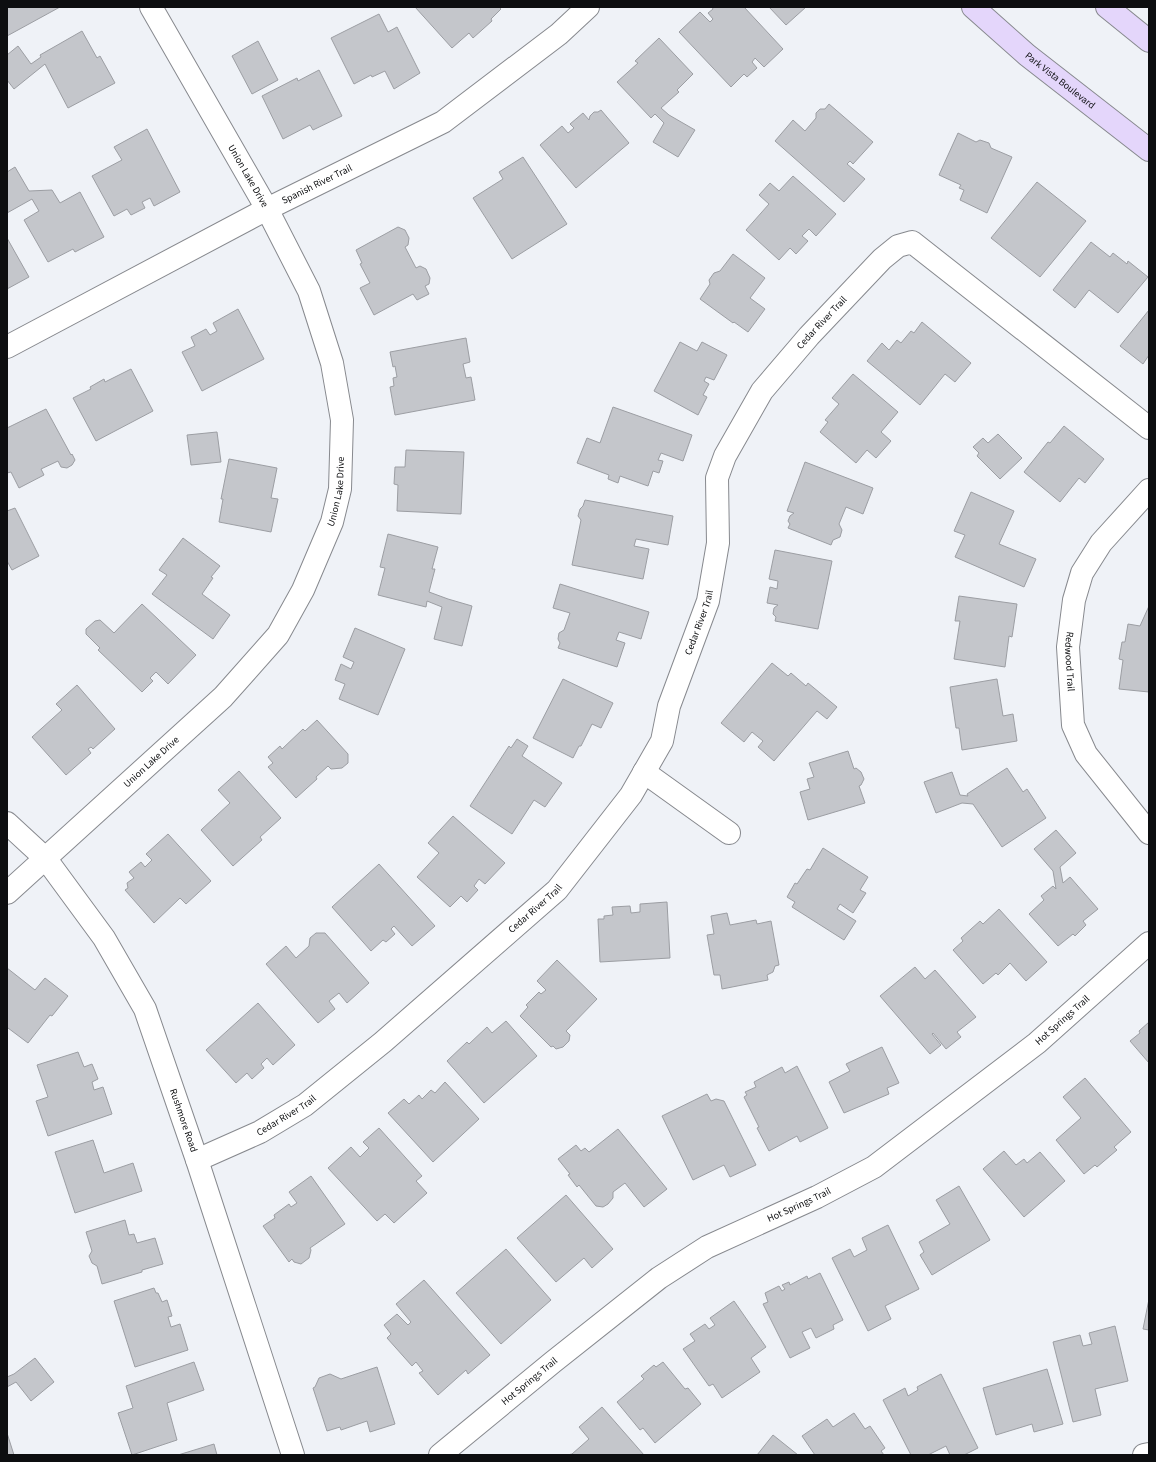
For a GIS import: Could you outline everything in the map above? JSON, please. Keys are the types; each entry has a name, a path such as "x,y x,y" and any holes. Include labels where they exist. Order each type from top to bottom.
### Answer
{"main road":[{"name":"Park Vista Boulevard","path":"973,7 1027,55 1149,150"},
{"path":"1107,7 1149,41"}],"street":[{"name":"Union Lake Drive","path":"7,893 223,697 278,635 303,590 332,522 340,489 342,420 332,363 309,291 267,209 151,7"},
{"name":"Spanish River Trail","path":"7,347 267,209 443,122 559,34 588,7"},
{"name":"Cedar River Trail","path":"197,1160 260,1132 305,1105 383,1042 557,890 631,795 662,741 669,706 708,601 718,544 717,478 725,456 762,391 809,336 882,259 898,246 912,242 1149,428"},
{"name":"Redwood Trail","path":"1149,490 1101,544 1082,573 1074,600 1068,647 1073,725 1082,747 1149,833"},
{"path":"644,772 729,833"},
{"name":"Rushmore Road","path":"7,823 46,859 104,938 144,1009 197,1160 293,1455"},
{"name":"Hot Springs Trail","path":"440,1455 553,1362 659,1278 707,1247 817,1197 874,1167 1037,1043 1149,943"},
{"path":"1144,1455 1149,1454"}],"building":[{"path":"7,7 60,7 7,36"},
{"path":"415,7 499,7 501,9 491,19 492,21 473,38 469,33 452,48"},
{"path":"712,7 744,7 783,49 764,67 755,58 752,62 757,68 747,77 744,74 731,87 679,32 700,12 710,22 713,19 708,13 713,9"},
{"path":"769,7 806,7 786,25"},
{"path":"379,14 388,32 397,27 420,73 394,89 385,71 372,77 371,75 354,84 331,38"},
{"path":"82,31 97,58 100,56 115,83 68,108 45,64 14,89 7,80 7,55 18,46 31,64 41,57 40,55"},
{"path":"659,38 693,74 677,90 679,92 661,108 669,115 695,130 678,157 653,142 664,123 655,114 651,118 617,82 638,63 635,61"},
{"path":"258,41 278,80 252,94 232,56"},
{"path":"319,70 342,116 313,130 310,125 283,139 262,96 297,78 298,81"},
{"path":"829,104 873,142 853,164 850,161 847,164 865,179 844,202 775,141 793,120 805,131 816,118 816,113 820,109 825,109"},
{"path":"601,110 629,143 576,188 540,145 562,126 568,133 574,128 570,124 583,113 589,120 590,116 594,112"},
{"path":"147,129 180,192 154,206 150,198 142,202 145,208 131,215 127,209 114,216 92,176 122,160 114,147"},
{"path":"958,133 976,142 980,140 989,143 991,148 1012,157 987,213 960,200 964,190 959,188 961,185 939,175"},
{"path":"523,157 567,224 512,259 473,198 503,179 499,172"},
{"path":"15,167 29,191 52,190 60,203 80,192 104,237 75,252 73,249 48,262 24,220 39,211 32,199 7,213 7,172"},
{"path":"793,176 836,214 816,236 809,229 802,236 808,241 796,254 790,248 779,260 746,230 769,204 759,195 770,183 779,191"},
{"path":"1037,182 1086,221 1040,277 991,238"},
{"path":"398,227 405,230 409,238 408,245 405,247 416,268 420,266 426,269 430,278 429,284 425,286 429,294 417,300 413,294 374,315 360,288 370,283 360,264 362,263 356,250"},
{"path":"7,238 29,277 7,289"},
{"path":"1091,242 1110,257 1113,253 1127,264 1128,261 1148,277 1118,313 1089,290 1075,308 1053,290"},
{"path":"733,254 765,278 750,298 765,309 748,332 700,299 710,284 709,280 714,273 720,271"},
{"path":"238,309 264,359 202,391 182,352 195,346 191,337 206,329 210,335 217,331 213,323"},
{"path":"1149,310 1149,355 1143,364 1120,346"},
{"path":"922,322 971,363 955,382 945,374 920,405 867,361 882,343 889,350 897,340 901,343 911,331 914,333"},
{"path":"466,338 470,362 463,364 466,378 471,377 475,400 395,415 390,387 394,386 393,378 397,377 390,352"},
{"path":"680,342 697,351 702,342 727,355 714,380 706,377 704,381 709,384 703,395 707,397 698,415 654,391"},
{"path":"131,369 153,411 96,441 73,398 91,389 90,387 104,379 105,382"},
{"path":"853,374 898,412 881,432 891,441 876,458 867,450 856,463 820,432 828,422 825,420 839,404 832,398"},
{"path":"613,407 692,435 683,461 661,453 658,460 663,461 659,473 653,471 648,486 620,476 618,483 608,479 609,475 577,463 587,438 600,443"},
{"path":"46,409 75,460 72,465 67,468 61,467 58,461 41,469 44,475 19,488 11,472 7,473 7,428"},
{"path":"1064,426 1104,459 1085,483 1079,478 1060,502 1024,472 1048,442 1050,443"},
{"path":"217,432 221,462 191,465 187,435"},
{"path":"998,434 1022,458 1000,479 977,456 979,453 973,447 983,438 988,443"},
{"path":"406,450 464,452 461,514 397,511 398,485 394,484 395,467 405,467"},
{"path":"229,459 277,468 271,498 278,499 271,532 219,522 223,499 221,499"},
{"path":"805,462 873,488 863,514 846,507 839,524 842,530 840,537 833,540 831,545 788,528 790,524 788,521 790,516 794,513 787,511"},
{"path":"971,492 1014,511 999,544 1036,559 1024,587 955,557 965,535 954,531"},
{"path":"585,500 673,516 668,545 636,539 634,546 649,549 643,579 572,565 581,520 578,516"},
{"path":"15,508 39,556 12,570 7,561 7,511"},
{"path":"388,534 438,547 432,569 435,569 429,592 472,606 462,646 434,639 442,607 427,601 426,607 378,595 385,568 380,567"},
{"path":"183,538 220,566 211,577 213,578 202,594 230,615 213,639 152,594 167,575 159,570"},
{"path":"775,550 832,561 818,629 775,621 776,617 773,614 774,608 778,605 767,603 770,587 777,589 778,581 769,579"},
{"path":"560,584 649,612 641,639 619,632 616,640 625,643 617,667 558,648 560,643 558,639 559,633 564,630 570,613 553,608"},
{"path":"959,596 1017,604 1012,637 1009,636 1005,667 954,659 960,621 955,621"},
{"path":"142,604 196,655 168,684 156,672 150,678 153,681 142,692 98,650 100,648 86,634 86,629 95,621 100,620 114,633"},
{"path":"1149,606 1149,692 1119,689 1123,660 1119,659 1122,642 1125,642 1128,624 1140,626"},
{"path":"355,628 405,649 378,715 339,699 345,684 335,680 341,664 351,669 354,662 343,657"},
{"path":"772,663 788,676 791,673 806,686 808,683 837,707 827,719 817,711 774,761 758,747 763,741 752,732 744,742 721,723"},
{"path":"563,679 613,703 601,728 592,724 573,758 533,738"},
{"path":"997,679 1003,716 1013,714 1017,741 962,750 959,728 956,728 950,687"},
{"path":"77,685 115,729 93,749 91,747 88,749 91,753 66,775 32,737 62,710 56,704"},
{"path":"317,720 348,754 348,763 342,768 331,769 328,766 316,777 317,779 296,798 268,767 273,763 268,757 280,746 282,749 303,729 305,731"},
{"path":"517,739 528,746 522,756 562,783 545,807 534,800 512,834 470,806 509,746 511,748"},
{"path":"848,751 854,769 856,768 861,772 864,779 859,786 865,803 808,820 800,792 810,789 807,779 814,777 809,763"},
{"path":"1007,768 1023,792 1027,789 1046,818 1002,847 973,804 962,803 936,813 924,782 952,772 960,795 968,796 967,794"},
{"path":"239,771 281,818 260,837 262,840 233,866 201,830 230,803 218,790"},
{"path":"453,816 505,863 485,884 479,879 474,886 478,890 467,902 461,896 450,907 417,877 439,853 428,843"},
{"path":"1056,830 1076,853 1060,867 1063,883 1070,877 1098,909 1083,921 1086,925 1075,936 1073,934 1058,946 1029,914 1044,900 1041,896 1053,886 1056,889 1053,871 1034,849"},
{"path":"168,834 211,881 186,904 180,898 154,923 125,890 128,888 127,883 134,878 129,872 141,862 145,867 152,860 146,854"},
{"path":"823,848 868,877 860,890 866,893 853,913 840,904 837,909 856,921 844,940 792,907 795,902 787,897 795,883 797,884 807,869 810,870"},
{"path":"379,864 435,926 412,946 394,926 391,929 395,934 386,942 383,940 371,951 332,907"},
{"path":"667,902 670,958 600,962 598,919 604,919 604,916 613,915 612,907 630,906 631,913 640,912 640,904"},
{"path":"999,909 1047,962 1026,981 1010,963 998,975 996,973 983,984 953,950 963,941 961,938 980,921 983,924"},
{"path":"727,913 730,925 756,920 757,924 771,921 779,965 775,966 773,972 767,975 768,980 722,989 720,975 714,975 707,935 714,934 711,916"},
{"path":"316,933 325,933 369,983 347,1003 339,993 329,1001 335,1009 318,1023 266,964 286,946 296,958 309,946 310,938"},
{"path":"557,960 597,999 566,1031 570,1035 569,1041 563,1047 556,1049 553,1046 551,1047 520,1016 528,1007 526,1005 539,992 541,994 546,990 537,981"},
{"path":"915,967 925,979 935,970 976,1017 957,1032 961,1037 946,1049 933,1033 932,1034 941,1045 930,1054 880,996"},
{"path":"7,968 35,990 45,978 68,996 52,1016 50,1015 28,1043 8,1028 7,1030"},
{"path":"258,1003 295,1045 273,1065 267,1058 261,1064 264,1068 252,1079 247,1073 236,1083 206,1050"},
{"path":"506,1021 537,1056 484,1103 447,1061 467,1042 469,1044 487,1027 492,1033"},
{"path":"1149,1022 1149,1063 1130,1041 1140,1033 1139,1031"},
{"path":"882,1047 899,1083 887,1088 889,1094 844,1113 829,1082 850,1071 846,1064"},
{"path":"78,1052 84,1067 92,1064 98,1079 92,1082 94,1090 103,1087 112,1114 48,1136 36,1101 48,1097 37,1065"},
{"path":"797,1066 828,1128 800,1142 797,1136 769,1151 757,1128 759,1127 744,1097 747,1095 745,1092 756,1087 754,1082 782,1067 785,1073"},
{"path":"1085,1078 1131,1132 1114,1147 1117,1150 1097,1167 1095,1165 1084,1174 1056,1140 1081,1118 1063,1097"},
{"path":"445,1082 479,1119 433,1162 388,1113 404,1099 409,1104 419,1095 422,1099 431,1090 435,1093"},
{"path":"707,1094 711,1101 716,1099 724,1101 756,1165 730,1177 724,1165 693,1180 662,1116"},
{"path":"379,1128 422,1176 416,1181 427,1193 394,1223 385,1214 377,1221 328,1168 351,1147 360,1157 369,1148 363,1142"},
{"path":"618,1129 667,1189 644,1207 625,1183 613,1192 613,1198 608,1204 603,1207 596,1206 579,1185 577,1187 568,1175 570,1174 558,1159 576,1145 581,1151 585,1148 589,1152"},
{"path":"93,1140 104,1173 133,1163 142,1191 75,1213 55,1152"},
{"path":"1004,1151 1016,1165 1024,1159 1027,1163 1040,1152 1065,1181 1024,1217 983,1169"},
{"path":"311,1176 345,1224 310,1248 309,1258 301,1264 294,1262 292,1259 289,1262 263,1226 275,1218 274,1215 289,1204 291,1207 297,1203 289,1192"},
{"path":"959,1186 990,1240 932,1275 920,1255 924,1252 919,1242 950,1224 936,1200"},
{"path":"566,1195 613,1249 592,1268 584,1258 556,1282 517,1238"},
{"path":"125,1220 129,1235 134,1234 137,1243 155,1238 163,1264 102,1284 97,1266 92,1263 89,1256 92,1251 86,1232"},
{"path":"888,1225 919,1289 885,1306 891,1319 868,1331 832,1258 850,1249 854,1257 867,1250 862,1238"},
{"path":"506,1249 551,1300 501,1344 456,1293"},
{"path":"820,1273 843,1320 833,1325 834,1329 816,1338 811,1328 802,1332 810,1348 790,1358 763,1304 768,1302 765,1293 779,1286 782,1291 785,1289 782,1285 789,1282 790,1285 807,1276 808,1279"},
{"path":"424,1280 490,1355 468,1374 466,1370 438,1395 419,1373 423,1371 416,1362 412,1366 387,1338 391,1334 384,1325 397,1314 408,1325 411,1322 396,1304"},
{"path":"154,1288 162,1302 167,1300 172,1316 168,1317 171,1327 180,1324 188,1350 135,1367 114,1301"},
{"path":"1149,1299 1149,1330 1143,1329"},
{"path":"734,1301 766,1347 751,1358 760,1372 722,1398 713,1384 709,1386 683,1349 695,1341 690,1334 705,1324 709,1329 715,1325 710,1318"},
{"path":"1115,1326 1128,1381 1095,1389 1101,1415 1073,1422 1053,1342 1080,1335 1083,1346 1092,1344 1089,1333"},
{"path":"35,1358 54,1382 31,1401 16,1382 7,1387 7,1377 14,1374"},
{"path":"194,1362 204,1390 167,1403 177,1440 132,1455 118,1413 133,1408 126,1386"},
{"path":"663,1362 685,1389 688,1388 701,1404 655,1443 643,1428 640,1430 617,1402 644,1379 641,1376 654,1365 656,1367"},
{"path":"377,1367 395,1424 370,1432 367,1421 341,1430 340,1427 327,1431 313,1388 315,1387 319,1378 330,1374 341,1379"},
{"path":"1047,1369 1063,1424 1034,1432 1032,1424 996,1435 983,1388"},
{"path":"941,1374 978,1448 964,1455 950,1455 946,1446 928,1455 911,1455 883,1400 905,1388 908,1396 918,1390 917,1387"},
{"path":"602,1407 644,1455 567,1455 572,1454 589,1439 579,1427"},
{"path":"854,1413 865,1429 870,1426 885,1448 881,1451 884,1455 815,1455 802,1436 827,1419 833,1427"},
{"path":"7,1433 14,1455 7,1455"},
{"path":"773,1435 798,1455 757,1455"},
{"path":"214,1444 217,1455 178,1455"}]}
